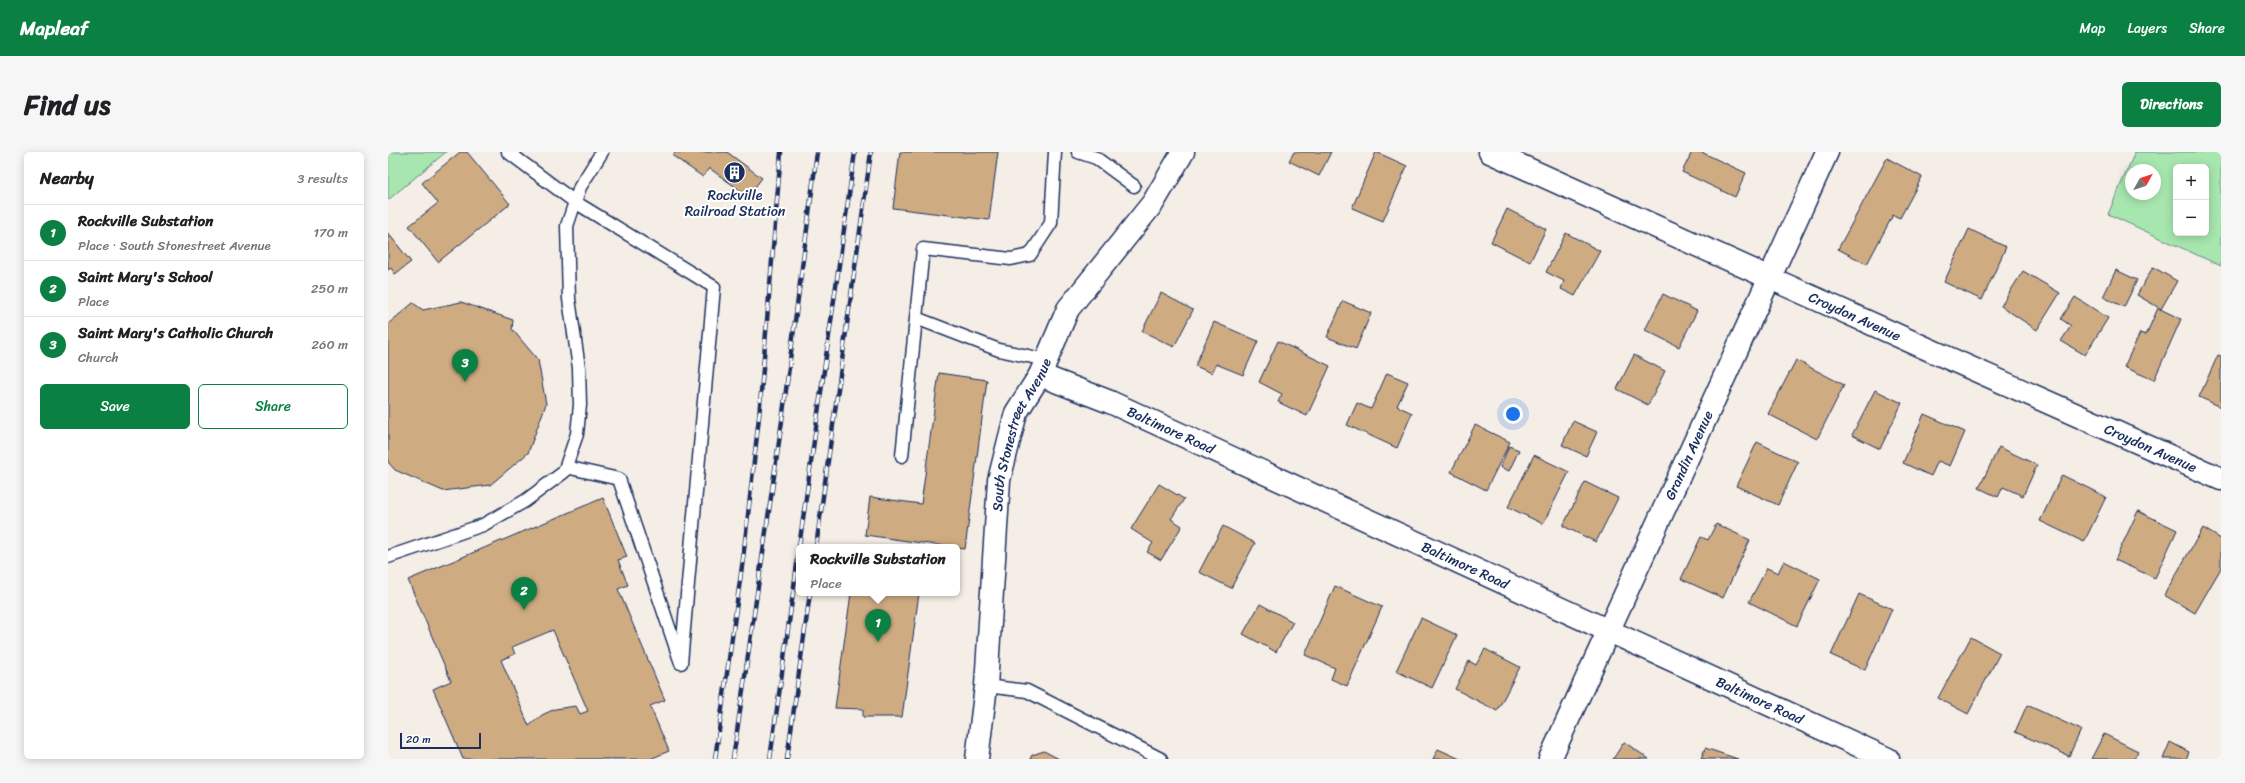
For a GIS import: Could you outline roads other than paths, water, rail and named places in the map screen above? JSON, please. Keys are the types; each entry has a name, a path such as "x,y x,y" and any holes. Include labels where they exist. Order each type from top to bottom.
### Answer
{"street":[{"name":"South Stonestreet Avenue","path":"977,759 986,686 998,480 1016,413 1043,368 1068,309 1153,203 1183,152"},
{"name":"Croydon Avenue","path":"1490,152 2221,479"},
{"name":"Grandin Avenue","path":"1550,759 1827,152"},
{"name":"Baltimore Road","path":"1043,368 1110,402 1610,630 1888,759"}],"lane":[{"path":"508,152 575,202 714,288 681,663 619,479 566,467"},
{"path":"388,557 482,525 525,502 564,472 577,434 580,405 579,368 569,299 567,226 580,187 602,152"},
{"path":"902,456 924,249 1010,259 1030,255 1051,223 1054,152"},
{"path":"1078,152 1096,158 1134,186"},
{"path":"916,318 1043,368"},
{"path":"986,686 1027,691 1161,759"}],"railway":[{"path":"715,759 743,559 759,417 781,152"},
{"path":"733,759 782,421 817,152"},
{"path":"799,544 855,152"},
{"path":"816,544 871,152"},
{"path":"770,759 796,572"},
{"path":"787,759 810,596"}],"place":[{"name":"Rockville Railroad Station","path":"735,173"},
{"name":"Saint Mary's Catholic Church","path":"465,382"},
{"name":"Saint Mary's School","path":"524,610"},
{"name":"Rockville Substation","path":"878,642"}]}
